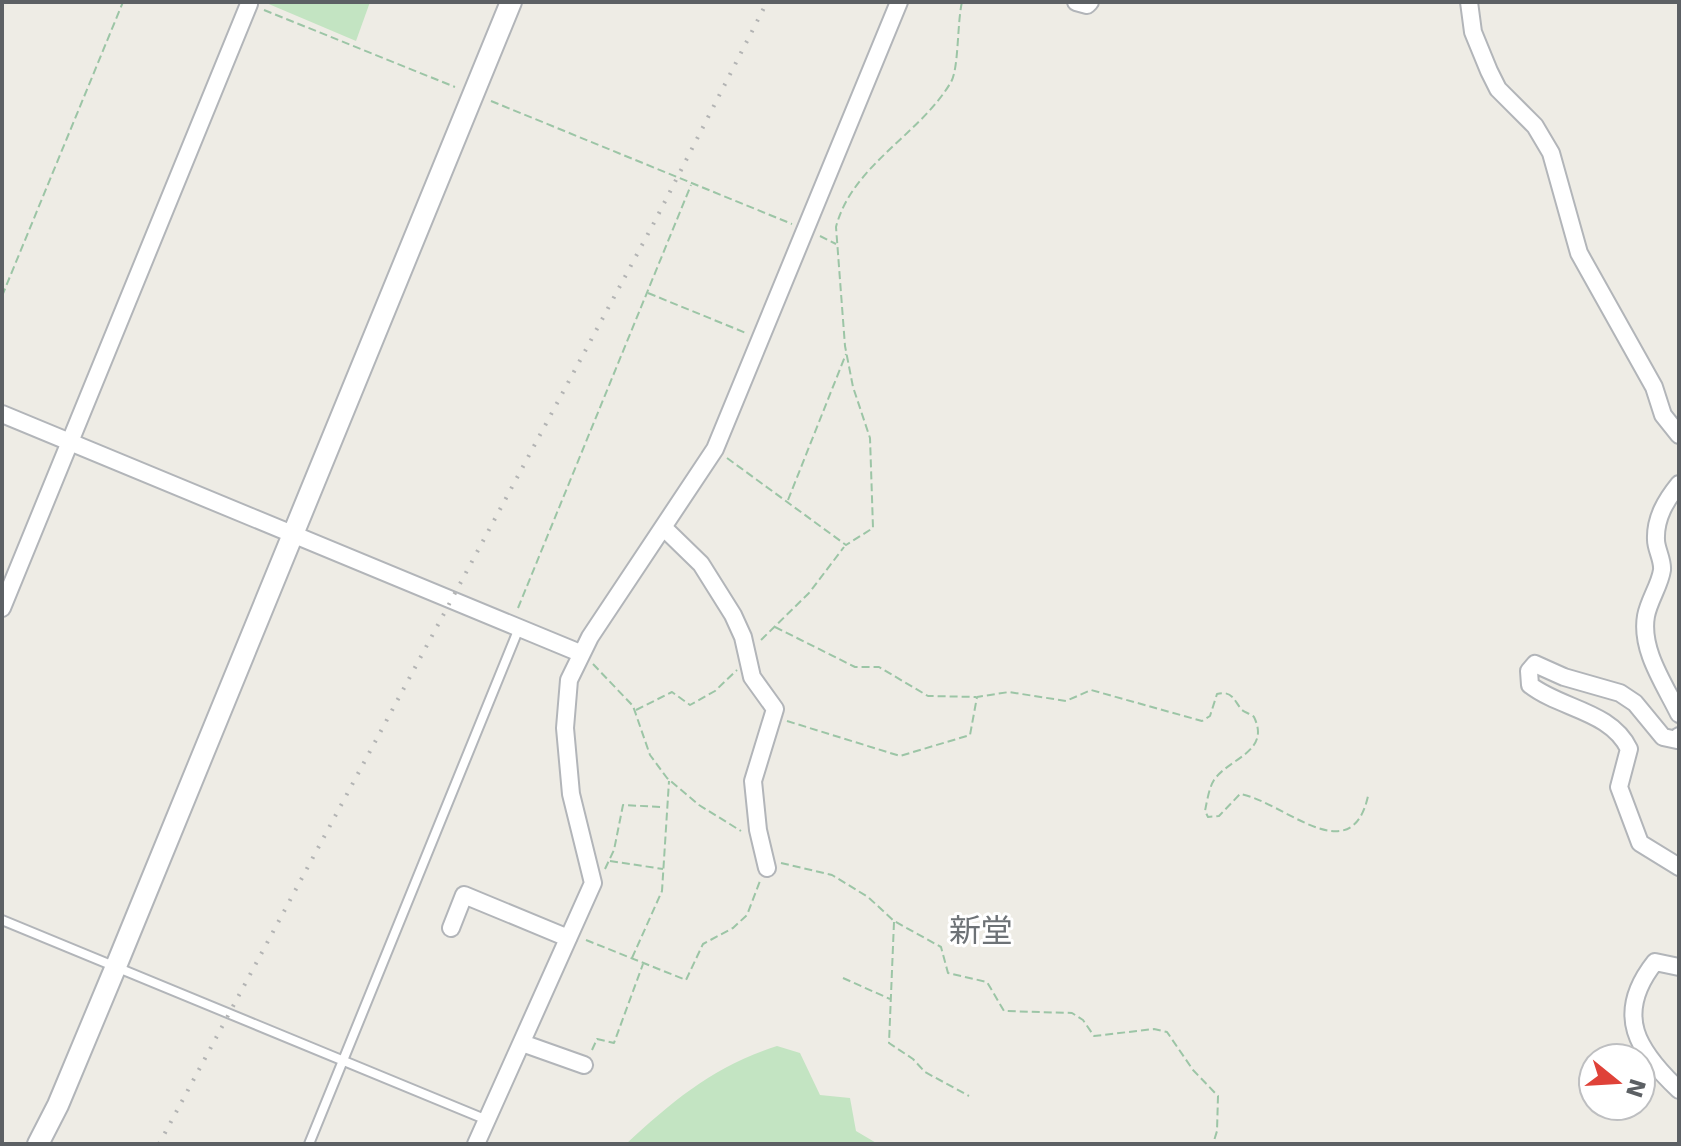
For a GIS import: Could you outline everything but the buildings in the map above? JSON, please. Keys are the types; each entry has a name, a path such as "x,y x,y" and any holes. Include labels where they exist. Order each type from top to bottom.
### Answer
{"street":[{"path":"38,1144 116,967 511,2"},
{"path":"476,1144 593,879 571,794 565,744 566,697 580,653 715,449 899,2"},
{"path":"1076,2 1090,2"},
{"path":"1469,2 1473,32 1489,71 1498,89 1535,126 1551,153 1579,253 1654,387 1663,415 1679,435"},
{"path":"2,608 249,4"},
{"path":"2,414 580,653"},
{"path":"1679,484 1666,501 1658,521 1655,541 1662,570 1646,618 1646,638 1652,658 1679,714"},
{"path":"664,528 701,564 739,626 747,656 776,715 753,781 760,841 767,865"},
{"path":"1679,736 1677,740 1663,737 1635,703 1620,693 1564,677 1535,664 1529,671 1530,685 1544,696 1607,722 1622,733 1629,749 1619,787 1640,843 1679,867"},
{"path":"451,928 464,895 569,935"},
{"path":"1679,967 1655,962 1646,973 1636,1004 1633,1032 1646,1057 1679,1090"},
{"path":"522,1043 584,1065"}],"lane":[{"path":"309,1144 345,1061 515,626"},
{"path":"2,920 488,1120"}],"path":[{"path":"2,296 123,2"},
{"path":"636,711 672,692 690,705 709,696 756,644 809,593 846,545 855,536 870,531 876,518 870,438 853,387 847,352 837,244 838,217 850,193 953,79 962,2"},
{"path":"249,4 837,244"},
{"path":"515,626 691,185"},
{"path":"647,292 761,340"},
{"path":"787,502 847,352"},
{"path":"715,449 846,545"},
{"path":"775,627 855,667 879,667 928,696 977,697 1009,692 1066,701 1091,690 1202,721 1210,716 1217,694 1225,693 1238,699 1244,711 1254,717 1259,731 1252,750 1215,779 1205,811 1208,817 1219,816 1240,794 1267,802 1305,823 1339,833 1351,828 1360,818 1368,796"},
{"path":"580,653 636,711 653,760 669,780 699,805 760,841"},
{"path":"776,715 873,749 909,755 970,735 977,697"},
{"path":"632,958 662,891 669,780"},
{"path":"593,879 600,877 610,861 623,805 665,807"},
{"path":"610,861 664,869"},
{"path":"569,935 686,980 703,944 733,928 747,915 767,865 798,865 832,875 868,897 894,921 941,947 948,973 987,982 1004,1011 1072,1013 1083,1020 1094,1036 1154,1029 1167,1032 1193,1070 1218,1096 1217,1131 1213,1144"},
{"path":"894,921 892,1047 910,1056 925,1072 969,1096"},
{"path":"584,1065 597,1039 614,1043 643,963"},
{"path":"843,978 891,999"}],"green space":[{"path":"264,2 370,2 356,41"},
{"path":"777,1046 800,1053 820,1095 850,1098 856,1131 878,1144 626,1144 661,1113 714,1074"}],"railway":[{"path":"159,1144 656,219 767,2"}],"district":[{"name":"新堂","path":"981,931"}]}
